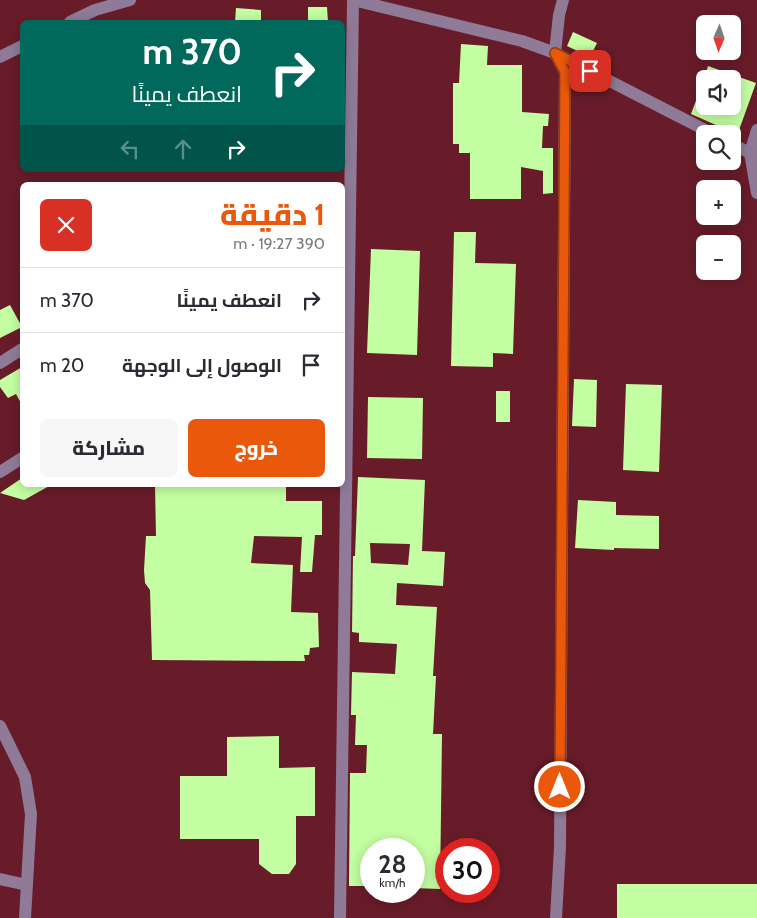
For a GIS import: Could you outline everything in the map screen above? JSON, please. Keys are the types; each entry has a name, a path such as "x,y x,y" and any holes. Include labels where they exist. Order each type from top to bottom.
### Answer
{"street":[{"path":"74,20 95,10 130,0"},
{"path":"340,918 353,0 522,42 555,53 696,125"},
{"path":"556,918 560,837 565,72 555,53 559,15 563,0"},
{"path":"0,57 20,47"},
{"path":"757,130 753,153 757,193"},
{"path":"741,148 753,153"},
{"path":"0,362 20,349"},
{"path":"0,472 20,459"},
{"path":"0,726 25,777 30,814 25,918"},
{"path":"0,879 27,886"}],"building":[{"path":"308,7 327,7 328,20 308,20"},
{"path":"236,8 261,10 261,20 235,20"},
{"path":"573,32 597,43 590,57 567,46"},
{"path":"461,44 488,46 487,65 522,65 522,112 549,114 548,126 543,126 542,148 553,148 553,193 543,194 543,171 521,167 521,199 470,199 470,153 459,153 459,144 453,144 453,83 459,83"},
{"path":"708,66 719,70 707,70"},
{"path":"741,78 756,83 741,125 716,125 691,114 696,101 696,115 741,115"},
{"path":"454,232 476,232 475,263 516,264 513,354 493,353 493,367 451,366"},
{"path":"371,249 420,251 417,355 367,353"},
{"path":"10,305 20,323 20,328 0,338 0,310"},
{"path":"20,368 20,401 16,394 8,398 0,387 0,380"},
{"path":"574,379 597,380 596,427 572,426"},
{"path":"626,384 662,385 659,472 623,470"},
{"path":"496,391 510,391 510,422 496,422"},
{"path":"368,397 423,398 422,459 367,458"},
{"path":"358,477 425,480 422,551 445,552 443,586 397,583 396,605 437,607 433,676 436,676 433,734 442,734 441,838 435,838 435,889 425,888 425,838 360,838 360,886 349,886 350,773 366,773 367,745 355,745 356,715 351,715 352,672 395,674 397,644 359,642 359,633 352,632 353,556 355,556","holes":["370,543 410,544 408,565 371,563"]},
{"path":"20,479 20,487 47,487 24,500 0,493"},
{"path":"155,487 286,487 286,501 322,501 322,535 315,535 312,572 300,572 302,537 254,536 251,563 293,565 291,612 318,613 319,647 310,648 309,655 304,655 305,661 152,660 150,590 145,583 144,570 146,536 156,536"},
{"path":"578,500 616,502 616,515 659,516 659,549 614,548 614,550 575,548"},
{"path":"279,736 279,768 315,767 315,816 296,816 296,864 289,874 272,874 259,864 259,839 180,839 180,776 227,776 227,737"},
{"path":"617,884 757,884 757,918 617,918"}],"route":[{"path":"560,787 565,72 555,53 590,71"}]}
